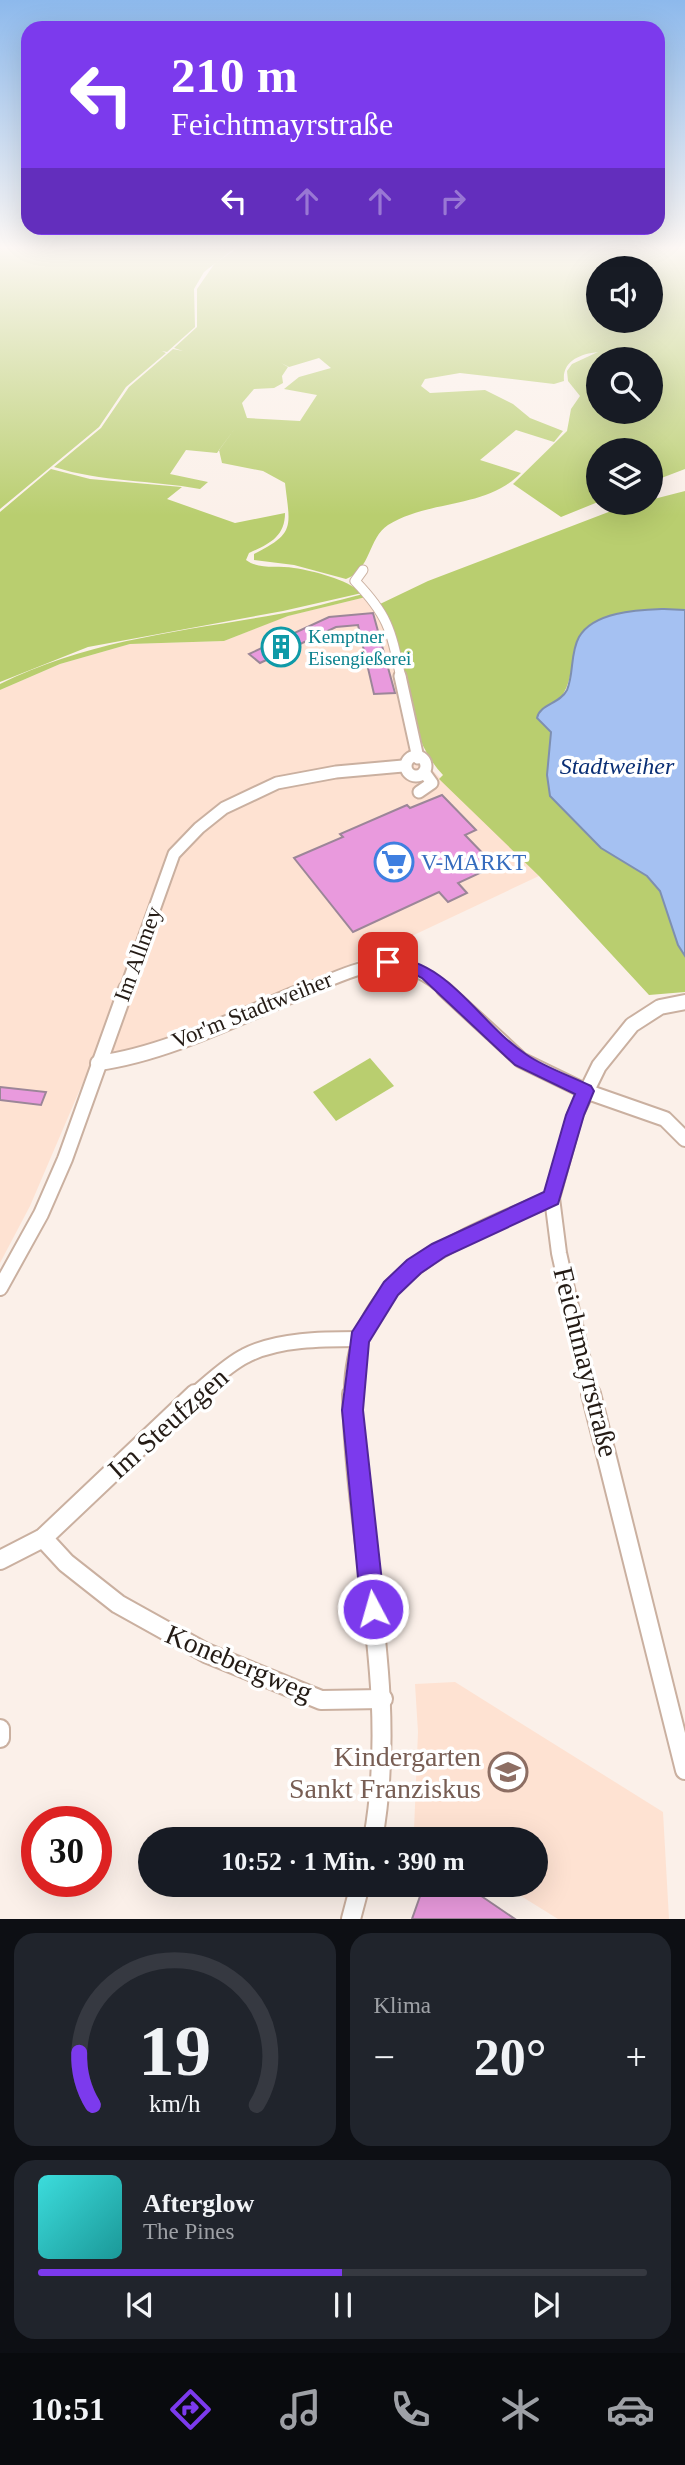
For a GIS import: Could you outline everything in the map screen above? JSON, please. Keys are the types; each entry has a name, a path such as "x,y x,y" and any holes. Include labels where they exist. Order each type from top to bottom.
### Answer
{"street":[{"path":"363,570 355,581 377,604 390,627 418,758 427,763 424,772 432,783 419,792"},
{"name":"Im Allmey","path":"0,1288 51,1192 174,854 196,827 220,808 272,782 403,766 408,759 418,758"},
{"name":"Im Allmey","path":"403,766 409,772 424,772"},
{"name":"Vor'm Stadtweiher","path":"98,1063 148,1052 363,967 388,962 410,964 428,974 521,1060 585,1091 665,1119 685,1139"},
{"name":"Feichtmayrstraße","path":"685,1002 660,1007 632,1025 599,1066 575,1115 552,1198 559,1253 581,1355 685,1770"},
{"path":"374,1827 382,1766 383,1699 352,1410 359,1339 391,1289 414,1267 439,1250 552,1198"},
{"name":"Im Steufzgen","path":"0,1560 43,1538 186,1401 244,1356 262,1349 326,1339 359,1339"},
{"name":"Konebergweg","path":"43,1538 62,1562 103,1594 162,1632 209,1656 328,1701 383,1699"},
{"path":"0,1729 0,1738"},
{"path":"351,1919 357,1897"}],"shaded area":[{"path":"366,597 388,627 413,751 539,876 365,958 121,1056 93,1059 30,1206 0,1263 0,690 60,664 130,644 224,641 287,616"},
{"name":"Kindergarten Sankt Franziskus","path":"455,1682 663,1812 669,1919 558,1919 522,1897 548,1897 548,1827 414,1827 418,1732 415,1684"}],"green space":[{"path":"0,338 183,338 167,352 162,351 166,353 126,387 99,427 0,509"},
{"path":"185,338 685,338 685,469 663,477 663,438 586,438 586,507 561,517 513,484 567,431 571,409 580,396 568,381 567,371 572,364 586,358 586,424 663,424 663,347 586,347 586,355 574,360 566,368 564,381 554,384 460,373 425,379 421,386 430,393 485,390 513,404 530,418 563,431 554,442 516,430 480,460 521,473 507,485 491,493 422,511 388,525 381,531 360,569 346,579 294,565 254,560 254,554 277,540 287,527 285,483 263,471 222,463 219,450 217,453 186,450 170,474 208,482 200,489 90,476 54,467 101,428 129,387 173,349 183,351 174,348","holes":["319,358 331,368 299,377 284,389 317,395 300,421 247,418 242,403 254,389 274,388 283,383 282,376 288,367 281,363 289,367"]},
{"path":"51,469 90,479 182,487 167,499 235,523 285,513 279,534 269,543 249,553 246,560 263,566 288,567 320,574 339,580 362,593 283,611 88,647 0,682 0,512"},
{"path":"685,491 685,610 664,609 588,628 576,649 563,695 555,703 543,708 601,848 647,876 660,891 678,945 685,956 685,992 649,995 539,876 439,779 443,775 429,757 419,737 390,625 380,604 428,581 601,515 663,515 663,497"},
{"path":"363,594 366,597 288,616 224,641 130,644 60,664 0,690 0,684 33,669 102,647 290,612"},
{"path":"370,1058 394,1086 336,1121 313,1092"}],"water":[{"name":"Stadtweiher","path":"664,609 685,610 685,956 678,945 660,891 647,876 601,848 550,796 547,775 551,732 537,718 542,710 567,690 576,643 586,628 618,614"}],"building":[{"name":"Kemptner Eisengießerei","path":"373,613 395,693 374,694 358,625 336,627 260,663 249,654 329,617"},
{"name":"V-MARKT","path":"442,795 476,830 465,835 495,866 458,883 467,893 448,902 439,892 353,932 294,858 343,837 340,834 407,805 410,808"},
{"path":"0,1087 46,1092 41,1105 0,1100"},
{"path":"420,1897 483,1897 515,1919 412,1919"}],"place":[{"name":"Kemptner Eisengießerei","path":"281,647"},
{"name":"V-MARKT","path":"394,862"},
{"name":"Kindergarten Sankt Franziskus","path":"508,1772"}],"route":[{"path":"373,1609 352,1410 359,1339 391,1289 414,1267 439,1250 552,1198 575,1115 585,1091 521,1060 428,974 410,964 388,962"}]}
